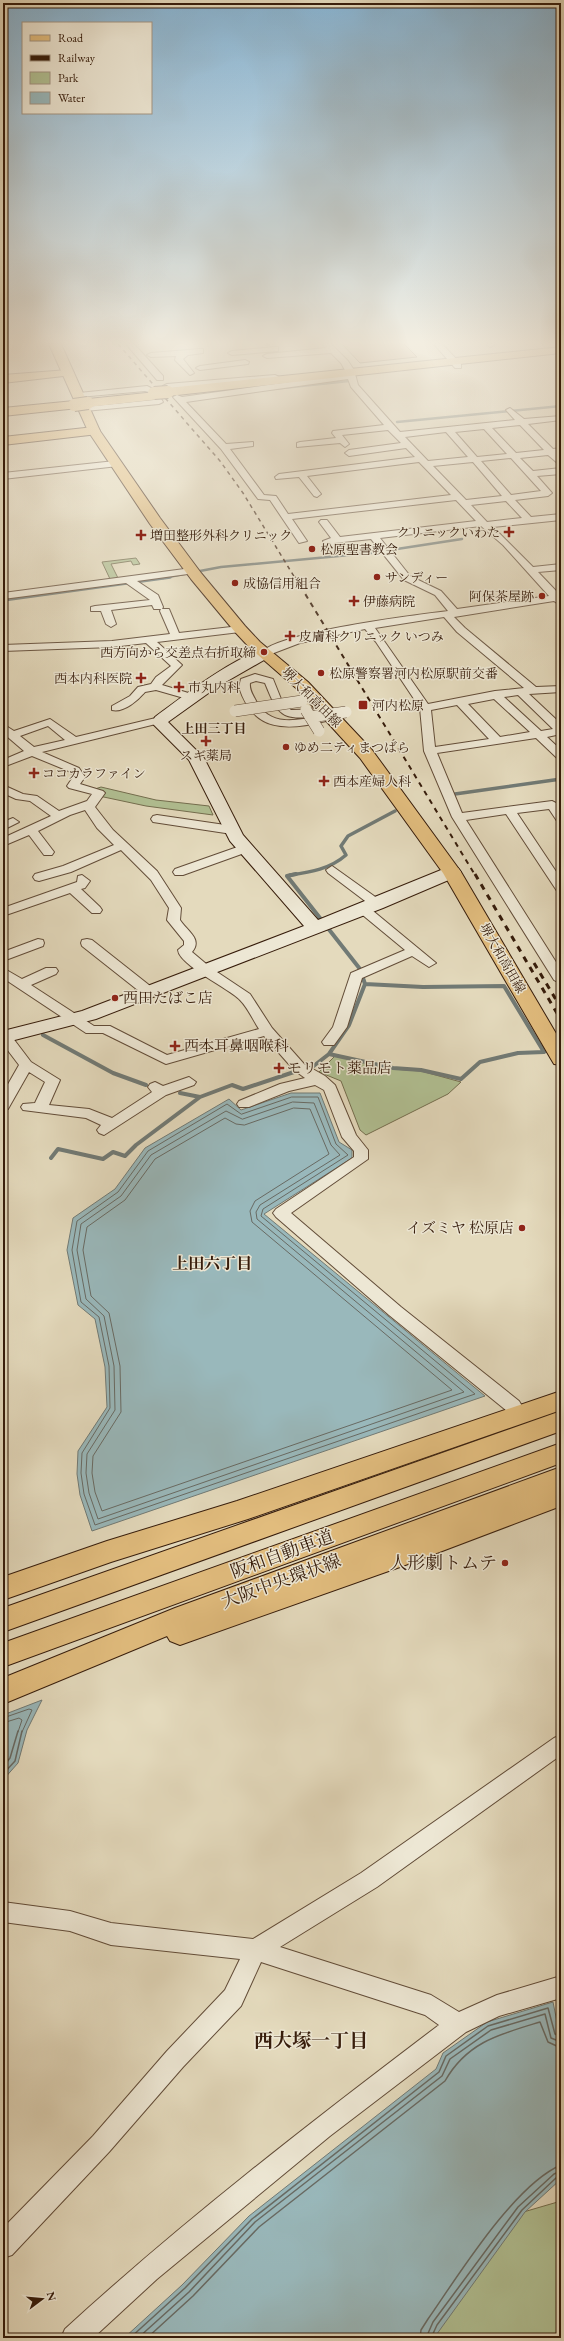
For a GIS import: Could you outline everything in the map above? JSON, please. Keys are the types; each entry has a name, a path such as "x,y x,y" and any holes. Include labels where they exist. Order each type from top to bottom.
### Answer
{"main road":[{"name":"堺大和高田線","path":"108,453 194,573 240,629 302,685 366,754 452,872 561,1059"},
{"path":"13,1586 92,1551 352,1464 561,1388"},
{"path":"13,1586 107,1552 239,1512 561,1400"},
{"name":"阪和自動車道","path":"3,1620 561,1421"},
{"name":"阪和自動車道","path":"3,1655 561,1453"},
{"name":"大阪中央環状線","path":"3,1692 185,1616 561,1477"},
{"path":"60,1669 166,1638 382,1562 561,1495"}],"street":[{"path":"229,453 261,497 273,498 302,541"},
{"path":"416,453 460,500 560,599"},
{"path":"468,453 529,521"},
{"path":"286,516 460,500 508,498 548,493 511,453"},
{"path":"279,477 424,461 474,460 539,453"},
{"path":"551,453 561,463"},
{"path":"3,476 115,464"},
{"path":"531,474 561,471"},
{"path":"300,474 317,494"},
{"path":"332,550 328,542 338,540 484,524 560,518"},
{"path":"324,522 338,540"},
{"path":"374,536 407,578 438,592 460,630 532,689"},
{"path":"532,570 561,567"},
{"path":"3,596 131,582 194,573"},
{"path":"131,582 154,597 176,637"},
{"path":"3,764 32,752 160,720 237,667 266,653 302,639 368,626 560,599"},
{"path":"111,624 100,609 160,607"},
{"path":"368,626 380,640 424,708 430,751 458,817 561,980"},
{"path":"4,646 112,644 240,629"},
{"path":"149,640 177,665 175,669 160,677 156,687"},
{"path":"255,677 267,679 278,705 288,712 300,714 328,712 322,719 292,723 271,721 259,714 245,690 244,682 255,677"},
{"path":"116,708 134,698 142,689 156,687 191,698"},
{"path":"424,708 495,694 532,689 561,688"},
{"path":"520,691 561,730"},
{"path":"495,694 561,756"},
{"path":"235,711 300,700 319,731"},
{"path":"459,701 498,741"},
{"path":"310,717 346,712"},
{"path":"160,720 162,725 196,758 232,830 246,848 288,899 321,925"},
{"path":"12,735 50,722 74,741"},
{"path":"3,727 32,752 78,772 79,777 73,786 99,793 90,804 58,816 3,842"},
{"path":"430,751 561,730"},
{"path":"3,788 20,797 34,798 58,816"},
{"path":"90,804 89,807 93,816 122,846 154,875 175,908 172,916 174,922 190,940 190,946 185,950 185,953 206,970 245,997 267,1031 299,1067 320,1079 330,1088 349,1137 361,1150 361,1159 281,1213 401,1315 514,1406"},
{"path":"458,817 552,805 561,818"},
{"path":"509,810 561,888"},
{"path":"157,819 232,830"},
{"path":"30,830 48,852"},
{"path":"39,877 67,868 122,846"},
{"path":"180,872 246,848"},
{"path":"332,870 370,906 413,951 429,963"},
{"path":"189,1082 158,1090 108,1127 89,1114 34,1108 52,1080 26,1065 4,1036 73,1020 370,906 452,872"},
{"path":"3,912 81,885 84,881 82,879"},
{"path":"72,888 96,910"},
{"path":"3,957 38,943"},
{"path":"87,943 149,992"},
{"path":"329,1042 340,1027 356,976 413,951"},
{"path":"22,984 51,970"},
{"path":"3,972 73,1020 91,1030 105,1029 166,1060 267,1031"},
{"path":"3,1106 26,1065"},
{"path":"244,1104 285,1087 320,1079"},
{"path":"3,2246 101,2144 175,2059 234,1998 255,1950 369,1880 561,1744"},
{"path":"3,1912 70,1921 111,1934 255,1950 431,2006 458,2024"},
{"path":"74,2338 148,2270 316,2133 458,2024 497,2006 561,1987"}],"green space":[{"path":"136,558 140,564 133,565 131,561 111,564 118,578 110,579 102,562"},
{"path":"101,787 156,800 209,806 213,815 146,806 99,796 95,789"},
{"path":"335,1056 392,1069 421,1071 461,1082 448,1094 366,1135 360,1130 341,1081 319,1072"},
{"path":"561,2201 561,2338 418,2338 496,2220"}],"water":[{"path":"291,1093 320,1093 339,1142 352,1150 352,1158 264,1214 485,1396 92,1531 80,1495 77,1474 78,1451 107,1407 105,1367 95,1319 78,1305 67,1250 73,1218 115,1189 145,1148 229,1099 241,1110"},
{"path":"42,1700 27,1730 18,1763 3,1780 3,1715"},
{"path":"553,2002 561,2042 561,2179 525,2212 434,2338 124,2338 182,2285 249,2216 436,2069 443,2053 487,2022"}],"waterway":[{"path":"164,578 221,567 371,553 462,539"},
{"path":"164,578 170,577"},
{"path":"3,600 164,578"},
{"path":"455,794 561,779"},
{"path":"294,874 327,867 340,860 346,855 341,846 348,836 395,811"},
{"path":"294,874 287,876 360,969 365,984"},
{"path":"329,1054 393,1068 421,1070 461,1079 480,1062 518,1053 544,1052 504,986 423,987 365,984"},
{"path":"329,1054 349,1025 365,984"},
{"path":"43,1035 113,1073 146,1085"},
{"path":"311,1068 329,1054"},
{"path":"200,1097 232,1085 243,1089 297,1071"},
{"path":"180,1093 200,1097"},
{"path":"51,1158 58,1149 103,1159 113,1152 125,1156 136,1145 200,1097"}],"railway":[{"path":"213,453 243,493 295,578"},
{"path":"295,577 475,875"},
{"path":"475,874 561,1020"},
{"path":"534,963 561,1008"}],"place":[{"name":"クリニックいわた","path":"509,532"},
{"name":"増田整形外科クリニック","path":"141,535"},
{"name":"松原聖書教会","path":"312,549"},
{"name":"サンディー","path":"377,577"},
{"name":"成協信用組合","path":"235,583"},
{"name":"阿保茶屋跡","path":"542,596"},
{"name":"伊藤病院","path":"354,601"},
{"name":"皮膚科クリニック いつみ","path":"290,636"},
{"name":"西方向から交差点右折取締","path":"264,652"},
{"name":"松原警察署河内松原駅前交番","path":"321,673"},
{"name":"西本内科医院","path":"141,678"},
{"name":"市丸内科","path":"179,687"},
{"name":"河内松原","path":"363,705"},
{"name":"スギ薬局","path":"206,741"},
{"name":"ゆめ二ティまつばら","path":"286,747"},
{"name":"ココカラファイン","path":"34,773"},
{"name":"西本産婦人科","path":"324,781"},
{"name":"西田たばこ店","path":"115,998"},
{"name":"西本耳鼻咽喉科","path":"175,1046"},
{"name":"モリモト薬品店","path":"279,1068"},
{"name":"イズミヤ 松原店","path":"522,1228"},
{"name":"人形劇トムテ","path":"505,1563"}],"district":[{"name":"上田三丁目","path":"214,728"},
{"name":"上田六丁目","path":"212,1263"},
{"name":"西大塚一丁目","path":"311,2040"}]}
